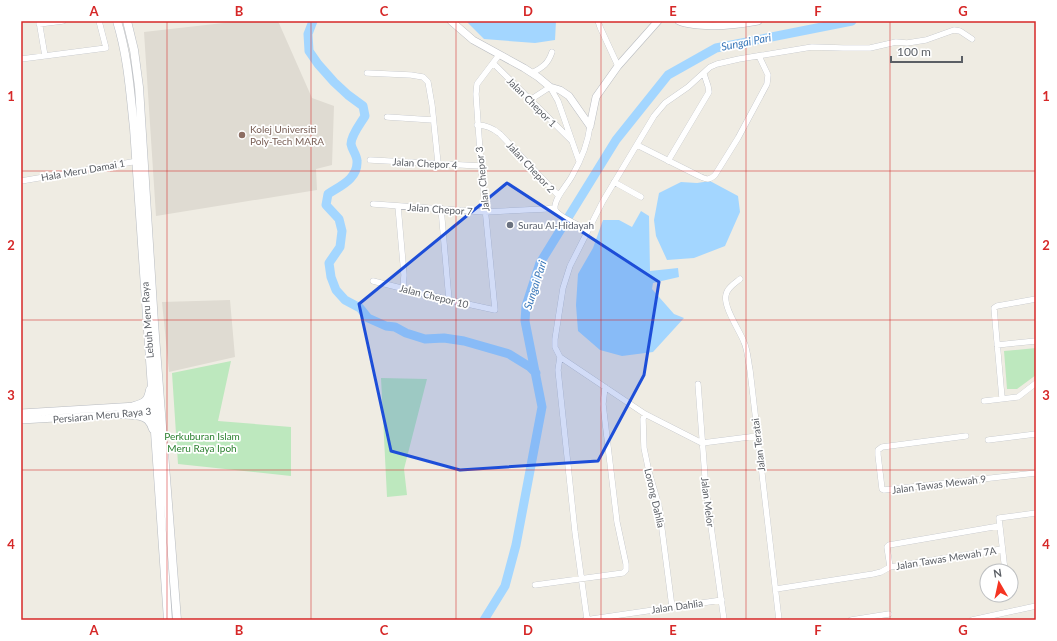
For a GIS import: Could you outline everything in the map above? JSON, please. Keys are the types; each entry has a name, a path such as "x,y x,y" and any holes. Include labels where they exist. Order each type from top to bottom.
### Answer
{"main road":[{"name":"Lebuh Meru Raya","path":"117,21 128,70 140,160 177,620"},
{"name":"Lebuh Meru Raya","path":"127,21 134,50 138,80 140,160 151,379 168,620"},
{"path":"134,406 145,402 148,398 151,379"},
{"path":"119,414 146,418 154,432"}],"street":[{"path":"45,56 39,22 63,21"},
{"path":"21,59 106,48 99,21"},
{"path":"451,21 473,40 532,73 550,87 560,90 569,96 590,126"},
{"path":"598,21 618,66"},
{"path":"679,21 686,24 705,23 718,26 758,21"},
{"path":"559,196 572,175 587,141 596,97 618,66 654,22"},
{"path":"586,620 558,370 560,357 555,339 565,281 570,266 614,182 654,116 665,103 688,87 710,67 730,60 812,47 870,48 896,42 926,40 954,30 960,31 972,39"},
{"path":"532,73 548,62 552,52"},
{"name":"Jalan Chepor 3","path":"496,310 481,166 476,94 477,84 499,55"},
{"path":"637,145 699,176 708,180 711,179 715,176 738,138 767,84 768,75 759,56"},
{"name":"Jalan Chepor 1","path":"493,64 571,140"},
{"path":"367,73 411,75 423,77 428,82 438,163"},
{"path":"668,161 709,92 704,74"},
{"path":"530,100 550,87"},
{"name":"Jalan Chepor 1","path":"550,87 558,101 578,161"},
{"path":"387,117 433,120"},
{"name":"Jalan Chepor 2","path":"478,125 494,129 500,134 559,196 555,206 556,212 588,230"},
{"name":"Hala Meru Damai 1","path":"21,179 140,160"},
{"name":"Jalan Chepor 4","path":"370,160 481,166"},
{"path":"614,182 641,197"},
{"name":"Jalan Chepor 7","path":"373,204 486,212 555,208"},
{"path":"398,206 404,276 403,288"},
{"path":"441,208 449,300"},
{"name":"Jalan Teratai","path":"740,279 730,287 726,295 727,308 745,343 750,370 779,620"},
{"name":"Jalan Chepor 10","path":"373,281 496,310"},
{"path":"1002,398 994,311 995,307 1036,299"},
{"path":"997,345 1036,341"},
{"path":"560,357 645,414 702,443 757,436"},
{"path":"984,401 1018,397 1036,383"},
{"name":"Jalan Melor","path":"698,384 706,490 724,620"},
{"path":"535,585 624,573 626,570 617,522 605,426 603,404 604,387"},
{"name":"Persiaran Meru Raya 3","path":"21,413 134,406 153,409"},
{"name":"Persiaran Meru Raya 3","path":"21,420 119,414 161,408"},
{"name":"Lorong Dahlia","path":"645,414 643,419 644,448 659,506 672,607"},
{"path":"988,440 1036,434"},
{"name":"Jalan Tawas Mewah 9","path":"966,436 882,447 878,450 882,489 884,490 1036,473"},
{"path":"1004,563 999,518 1036,513"},
{"path":"890,567 887,547 889,545 999,526"},
{"name":"Jalan Tawas Mewah 7A","path":"776,589 873,574 890,567 1002,549"},
{"name":"Jalan Dahlia","path":"586,620 722,600"},
{"path":"972,620 1036,606"},
{"path":"851,620 889,614"}],"highlighted area":[{"path":"507,183 659,282 644,375 598,461 460,470 391,451 359,304"}],"shaded area":[{"name":"Kolej Universiti Poly-Tech MARA","path":"241,21 278,21 312,98 334,106 332,165 316,169 317,190 156,216 144,32"},
{"path":"230,300 235,357 169,372 162,302"}],"green space":[{"path":"1036,348 1036,375 1017,389 1007,389 1004,351"},
{"name":"Perkuburan Islam Meru Raya Ipoh","path":"231,361 218,421 291,427 291,476 178,464 172,373"},
{"path":"381,378 427,379 404,469 407,495 387,497"}],"water":[{"path":"466,21 556,21 555,40 535,43 484,39"},
{"path":"710,181 738,196 740,212 725,246 694,258 667,260 656,236 654,220 659,193 681,182 697,183"},
{"path":"641,211 649,216 650,271 678,268 679,277 653,283 652,289 674,314 684,318 653,352 622,356 600,350 578,331 576,305 578,274 593,248 603,220 619,220 632,227"}],"waterway":[{"path":"313,21 308,34 309,51 334,82 363,106 365,116 351,140 357,161 355,173 343,185 328,194 326,205 339,219 342,231 340,247 329,263 331,277 336,290 345,300 360,308 368,318 386,326 395,327 406,333 425,339 444,338 464,341 509,354 530,367 536,373"},
{"name":"Sungai Pari","path":"484,620 505,586 516,545 542,407 525,321 526,306 540,263 616,140 668,75 716,48 852,21"}],"place":[{"name":"Kolej Universiti Poly-Tech MARA","path":"242,135"},
{"name":"Surau Al-Hidayah","path":"510,225"}]}
